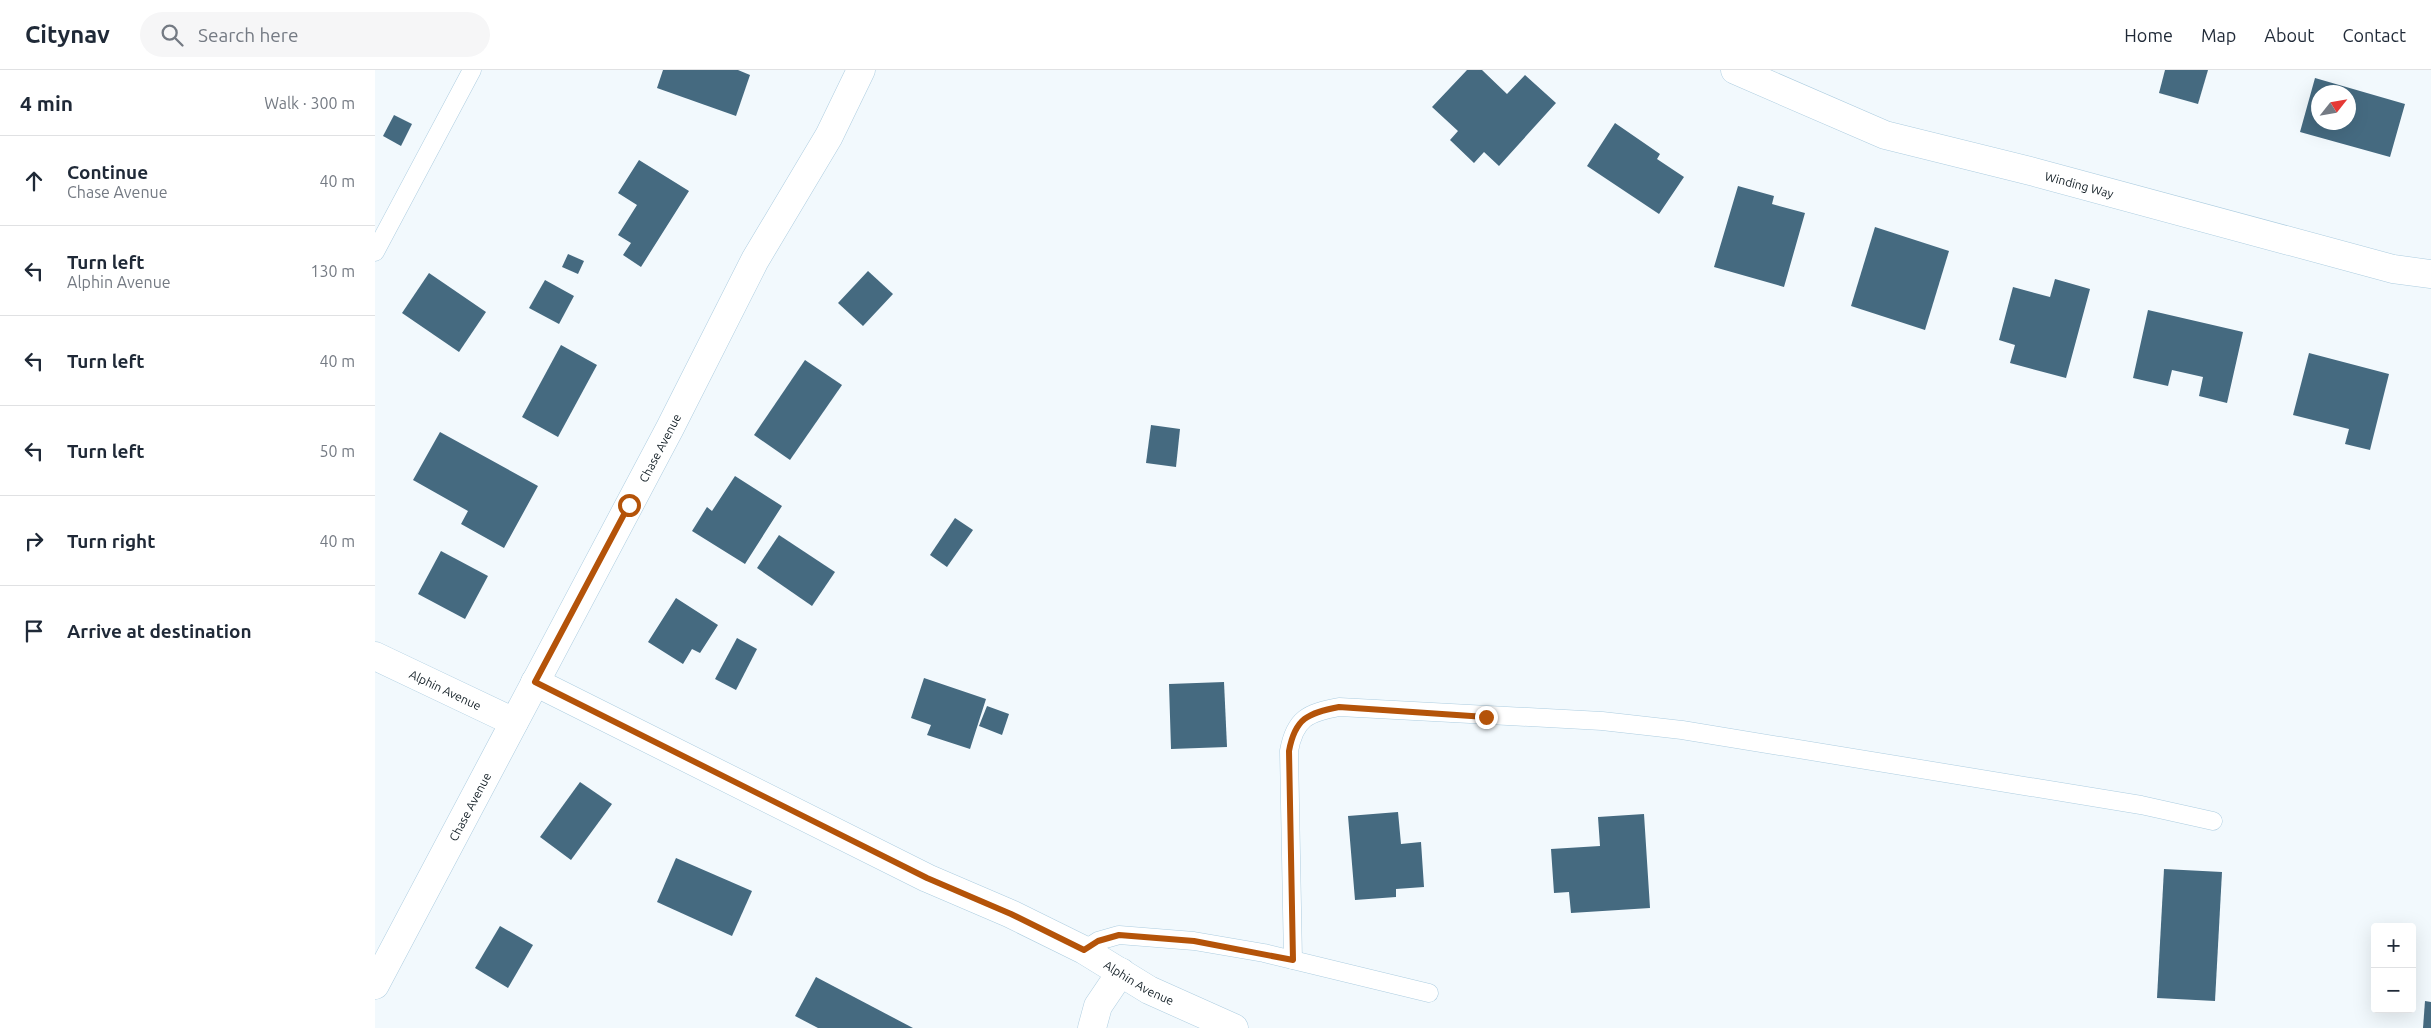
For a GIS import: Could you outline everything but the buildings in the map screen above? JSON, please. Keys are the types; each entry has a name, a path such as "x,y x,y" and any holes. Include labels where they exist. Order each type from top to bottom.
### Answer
{"street":[{"name":"Chase Avenue","path":"375,985 665,437 755,260 829,136 861,70"},
{"name":"Winding Way","path":"1735,70 1885,135 2034,172 2393,269 2431,274"},
{"name":"Alphin Avenue","path":"375,656 514,722"},
{"name":"Alphin Avenue","path":"535,682 927,878 1011,914 1084,950 1149,990 1234,1028"},
{"path":"1092,1028 1099,1006 1121,972"}],"lane":[{"path":"375,252 472,70"},
{"path":"1293,960 1289,751 1292,734 1302,720 1317,711 1339,707 1602,721 1682,730 2141,804 2213,821"},
{"path":"1084,950 1098,941 1119,935 1194,941 1293,960 1429,993"}],"route":[{"path":"629,505 535,682 927,878 1011,914 1084,950 1098,941 1119,935 1194,941 1293,960 1289,751 1292,734 1302,720 1317,711 1339,707 1486,717"}]}
